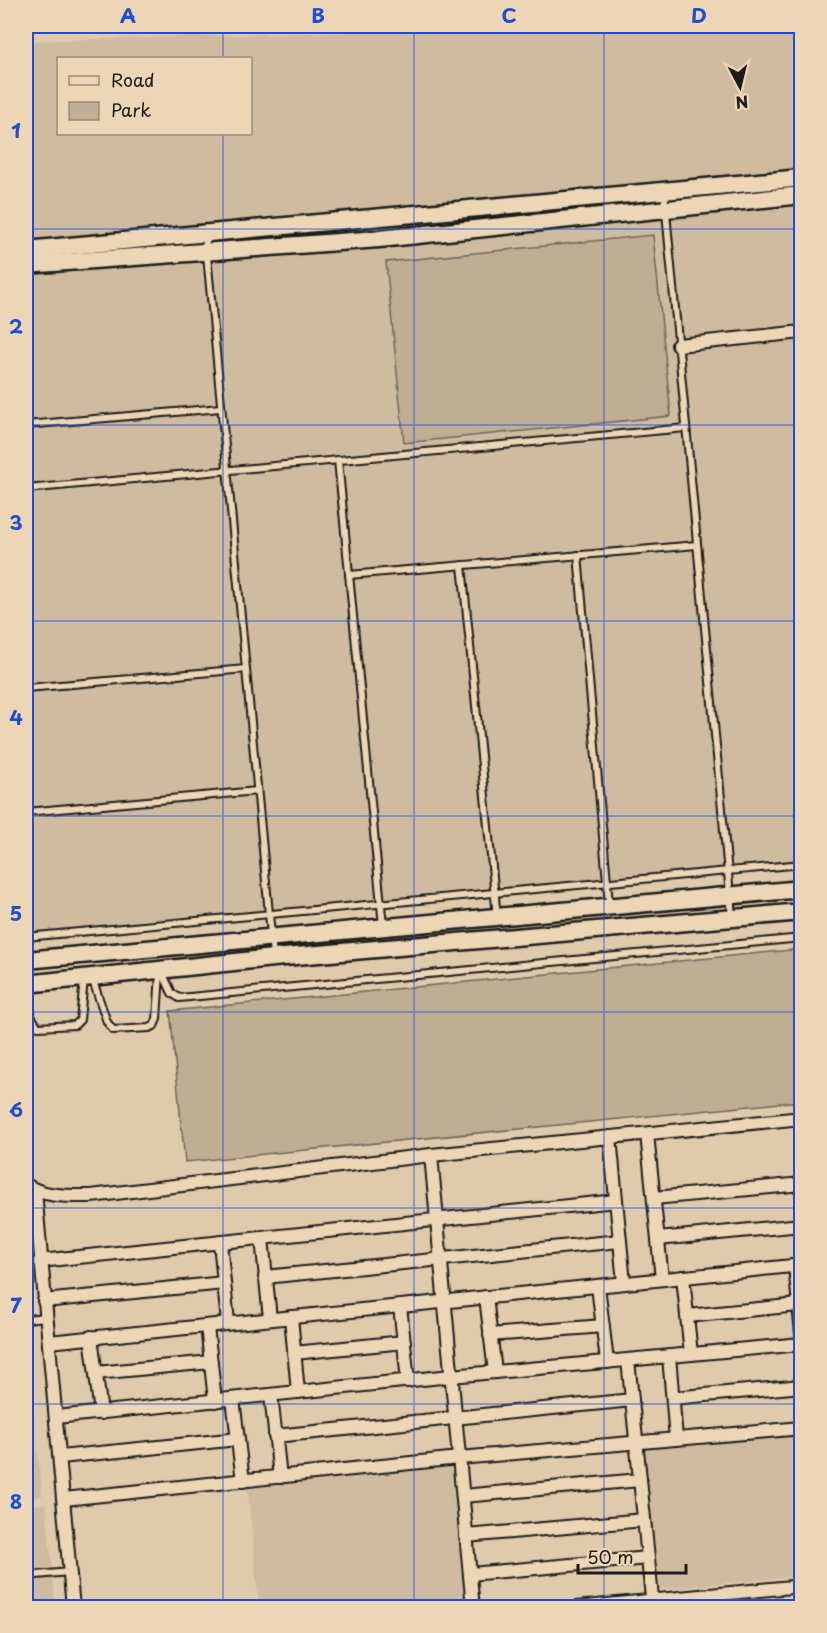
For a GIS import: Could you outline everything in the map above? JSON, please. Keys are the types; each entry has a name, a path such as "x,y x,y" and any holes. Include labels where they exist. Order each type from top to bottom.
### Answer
{"street":[{"path":"26,250 801,178"},
{"path":"26,265 379,239 801,195"},
{"path":"678,345 801,332"},
{"path":"26,960 801,889"},
{"path":"26,984 273,958 801,912"},
{"path":"73,1608 49,1342 30,1188 67,1196 91,1196 431,1155 801,1118"},
{"path":"647,1134 662,1279"},
{"path":"610,1137 624,1283"},
{"path":"431,1155 473,1608"},
{"path":"654,1198 801,1184"},
{"path":"40,1261 616,1201"},
{"path":"658,1239 801,1226"},
{"path":"262,1238 270,1319"},
{"path":"266,1277 620,1241"},
{"path":"220,1242 228,1323"},
{"path":"49,1342 798,1266 801,1334"},
{"path":"683,1277 691,1354"},
{"path":"44,1301 224,1283"},
{"path":"598,1286 607,1362"},
{"path":"486,1297 495,1372"},
{"path":"687,1316 799,1305"},
{"path":"400,1306 408,1381"},
{"path":"291,1317 298,1392"},
{"path":"207,1326 215,1401"},
{"path":"490,1335 603,1326"},
{"path":"91,1337 101,1413"},
{"path":"294,1353 404,1342"},
{"path":"56,1417 452,1376 801,1344"},
{"path":"669,1356 676,1439"},
{"path":"628,1360 652,1604"},
{"path":"96,1373 211,1362"},
{"path":"673,1398 801,1386"},
{"path":"271,1395 280,1477"},
{"path":"233,1399 243,1480"},
{"path":"275,1436 632,1401"},
{"path":"64,1499 459,1458 801,1428"},
{"path":"60,1456 238,1439"},
{"path":"463,1496 640,1480"},
{"path":"466,1536 644,1520"},
{"path":"470,1575 648,1558"},
{"path":"576,1608 690,1602 801,1586"}],"lane":[{"path":"664,191 732,919"},
{"path":"205,234 273,958"},
{"path":"26,425 221,408"},
{"path":"26,489 686,428"},
{"path":"338,460 384,927"},
{"path":"350,575 697,545"},
{"path":"578,555 609,906"},
{"path":"462,565 497,916"},
{"path":"26,688 246,669"},
{"path":"26,812 257,791"},
{"path":"26,937 801,864"},
{"path":"160,969 172,993 179,998 801,938"},
{"path":"88,978 107,1022 113,1030 149,1028 154,1026 157,1019 160,969"},
{"path":"26,1011 42,1029 78,1023 88,978"},
{"path":"26,1319 46,1317"},
{"path":"26,1576 70,1572"}],"shaded area":[{"path":"801,26 801,860 26,934 26,41 449,29"},
{"path":"26,1327 42,1496 26,1498"},
{"path":"801,1430 801,1576 655,1590 641,1446"},
{"path":"453,1463 468,1607 259,1607 247,1485"},
{"path":"46,1504 56,1607 26,1608 26,1505"}],"green space":[{"path":"653,235 671,416 404,443 386,262"},
{"path":"801,949 801,1101 185,1162 170,1011"}]}
